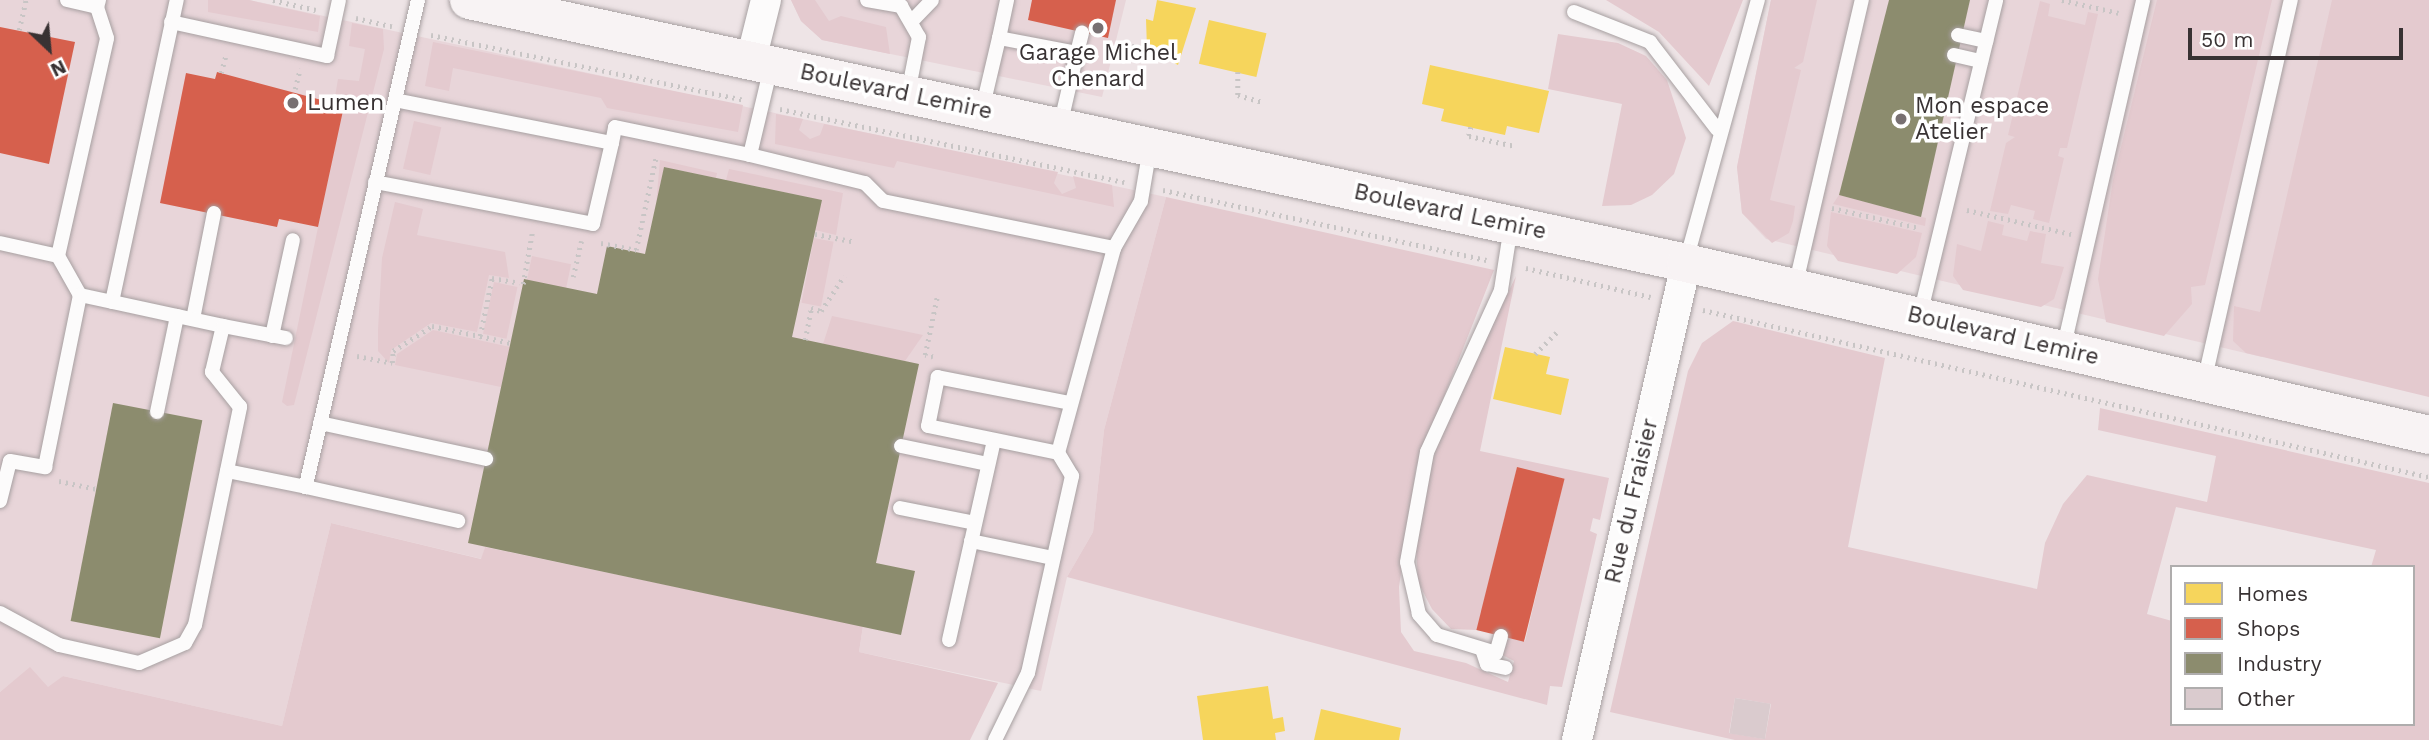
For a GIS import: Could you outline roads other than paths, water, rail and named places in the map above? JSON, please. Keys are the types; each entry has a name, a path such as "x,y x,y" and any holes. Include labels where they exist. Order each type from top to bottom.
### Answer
{"main road":[{"name":"Boulevard Lemire","path":"469,0 554,9 762,63 1686,263 2429,435"}],"street":[{"path":"762,63 766,0"},
{"name":"Rue du Fraisier","path":"1577,740 1686,263"}],"lane":[{"path":"0,501 9,461 45,467 80,295 58,256 107,38 98,3 67,0"},
{"path":"112,302 177,0"},
{"path":"172,22 327,56 339,0"},
{"path":"306,487 418,0"},
{"path":"867,0 901,6 919,37 908,94"},
{"path":"911,22 932,0"},
{"path":"982,110 1007,0"},
{"path":"1686,263 1717,129 1758,0"},
{"path":"1794,288 1862,0"},
{"path":"1920,317 1996,0"},
{"path":"2063,350 2143,0"},
{"path":"2203,383 2291,0"},
{"path":"1574,12 1650,42 1717,129"},
{"path":"1060,127 1082,33"},
{"path":"1958,35 1986,41"},
{"path":"999,38 1077,53"},
{"path":"1954,55 1981,61"},
{"path":"750,155 762,63"},
{"path":"395,100 612,143"},
{"path":"375,182 593,224 615,127 750,155 865,183 883,201 1114,248"},
{"path":"995,740 1028,673 1072,476 1058,453 1114,248 1141,201 1150,147"},
{"path":"193,319 214,214"},
{"path":"1501,636 1496,653 1483,652 1437,635 1419,614 1407,562 1427,452 1501,290 1511,225"},
{"path":"80,295 279,337 293,240"},
{"path":"0,243 58,256"},
{"path":"157,412 177,316"},
{"path":"0,613 59,645 139,663 175,652 195,625 240,407 212,372 223,326"},
{"path":"1058,453 928,426 938,377 1070,403"},
{"path":"320,423 486,459"},
{"path":"949,640 993,439"},
{"path":"901,446 988,464"},
{"path":"226,471 458,521"},
{"path":"900,508 975,523"},
{"path":"971,541 1054,558"},
{"path":"1483,652 1488,664 1506,668"}],"place":[{"name":"Garage Michel Chenard","path":"1098,28"},
{"name":"Lumen","path":"293,103"},
{"name":"Mon espace Atelier","path":"1901,119"}]}
